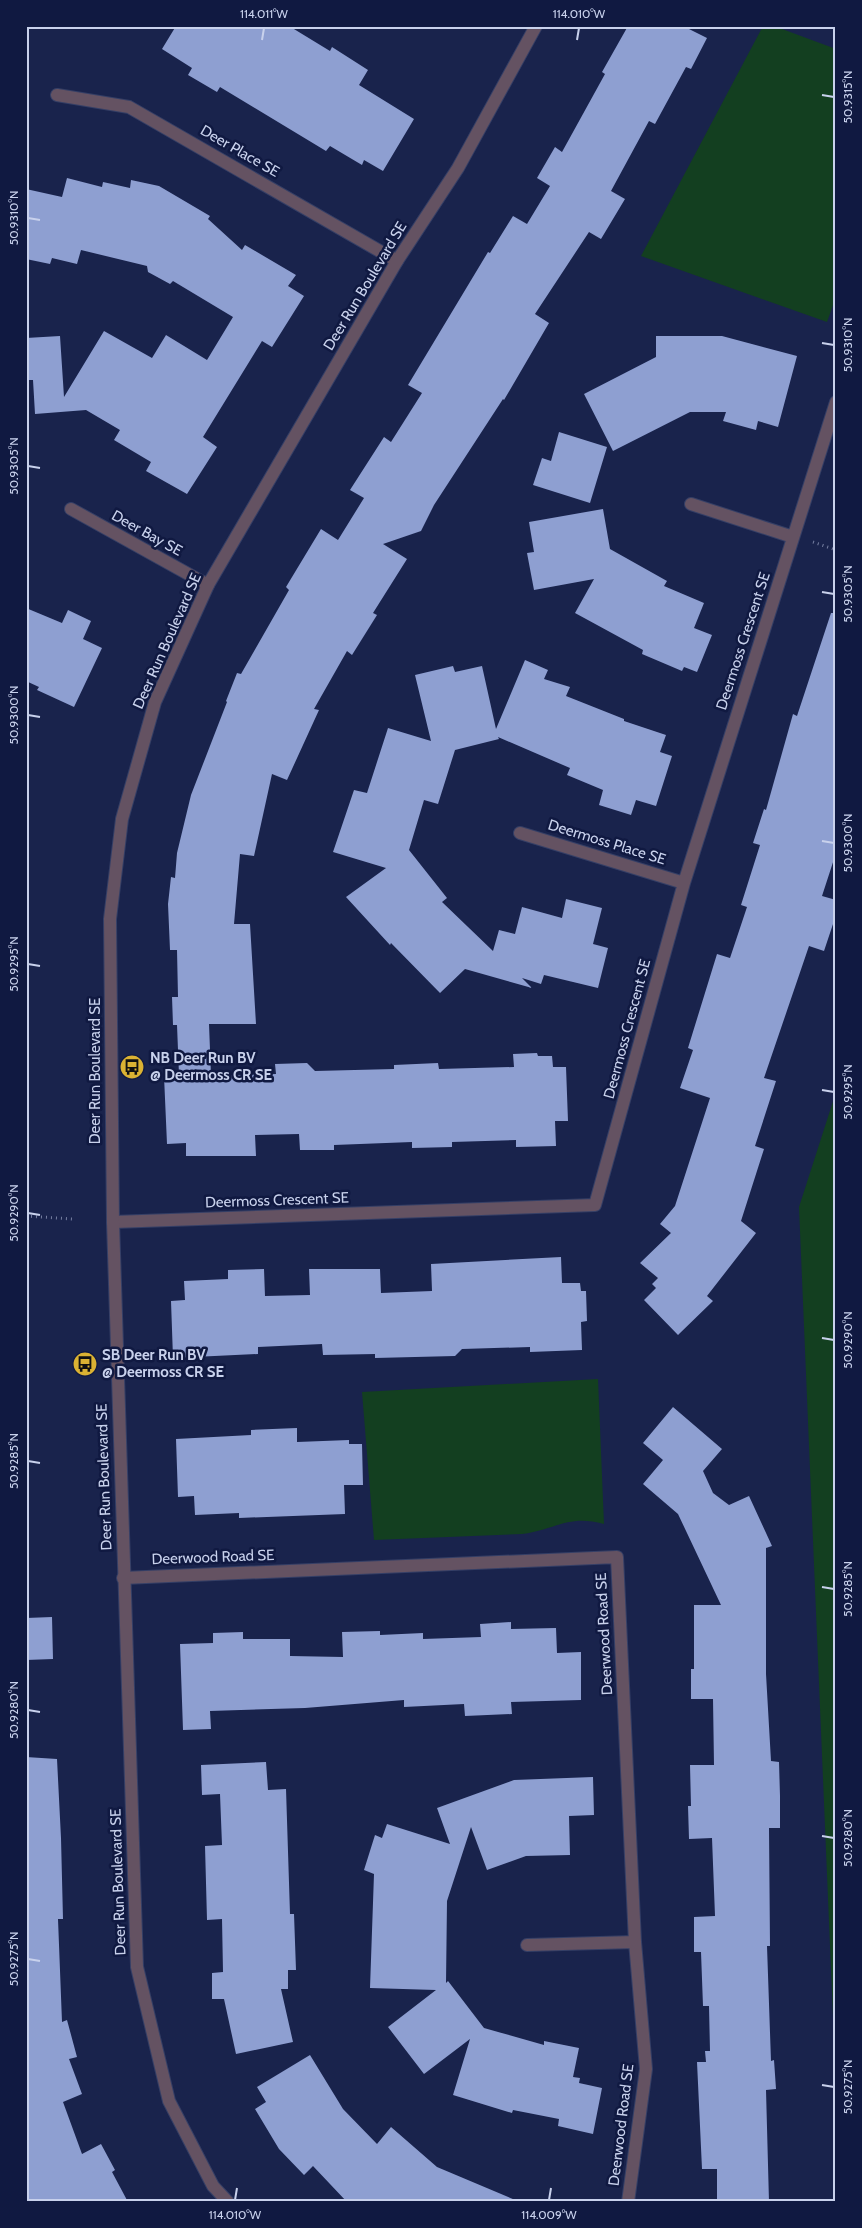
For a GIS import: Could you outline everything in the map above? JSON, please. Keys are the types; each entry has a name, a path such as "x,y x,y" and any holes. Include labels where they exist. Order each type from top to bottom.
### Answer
{"street":[{"name":"Deer Run Boulevard SE","path":"228,2202 212,2186 169,2101 137,1967 113,1222 110,919 122,818 155,702 208,585 397,261 458,168 536,26"},
{"name":"Deer Place SE","path":"57,95 129,107 397,261"},
{"name":"Deermoss Crescent SE","path":"113,1222 595,1204 684,883 836,402"},
{"path":"691,504 793,537"},
{"name":"Deer Bay SE","path":"70,510 208,585"},
{"name":"Deermoss Place SE","path":"520,833 684,883"},
{"name":"Deerwood Road SE","path":"123,1578 617,1557 635,1942 646,2069 628,2202"},
{"path":"527,1946 635,1942"}],"path":[{"path":"26,1216 72,1219"}],"green space":[{"path":"763,26 774,26 836,49 836,297 827,322 641,256"},
{"path":"836,1092 836,2089 799,1207"},
{"path":"598,1379 604,1524 581,1521 522,1534 374,1540 362,1392"}],"building":[{"path":"176,26 289,26 330,51 332,47 368,70 359,85 414,119 383,171 364,160 362,165 330,146 326,151 220,87 217,92 188,75 192,68 162,49"},
{"path":"628,26 683,26 707,38 691,69 686,67 655,124 649,121 611,191 625,199 601,239 589,232 535,314 549,323 504,400 434,505 421,531 383,544 407,559 373,613 377,615 352,655 347,651 314,709 319,710 287,780 272,774 254,856 240,854 234,924 250,924 256,1024 209,1024 211,1076 276,1074 275,1064 307,1063 315,1071 394,1069 394,1065 438,1063 439,1069 514,1067 513,1054 537,1053 538,1056 552,1056 553,1067 566,1067 568,1121 555,1121 556,1146 516,1147 516,1140 452,1142 452,1147 412,1148 412,1142 334,1145 334,1150 300,1150 299,1134 255,1135 256,1156 186,1156 186,1143 167,1144 164,1076 179,1075 177,1025 173,1025 172,997 178,997 177,950 170,950 168,904 171,877 175,878 177,853 191,795 226,701 237,673 241,674 289,590 286,587 321,529 338,540 364,498 350,490 384,437 391,442 422,393 408,385 488,252 490,253 513,216 527,224 550,186 537,178 555,147 562,152 605,74 602,72"},
{"path":"67,178 102,187 103,182 130,188 131,180 159,186 210,216 208,219 242,250 245,245 296,275 288,286 304,296 272,347 262,341 203,437 217,447 187,494 146,471 151,462 114,440 120,430 86,410 35,414 33,380 26,380 26,338 60,336 64,397 104,331 152,358 166,335 207,360 233,317 173,281 170,284 148,272 147,266 81,250 77,264 52,258 50,264 26,259 26,189 62,197"},
{"path":"656,336 722,336 797,356 778,427 758,421 756,430 723,421 726,412 690,412 613,451 584,394 656,357"},
{"path":"559,432 607,447 590,503 533,485 542,458 551,461"},
{"path":"603,509 610,549 667,581 664,586 704,603 694,628 712,635 697,672 684,667 682,671 642,654 643,650 575,613 594,579 534,590 527,553 534,552 529,522"},
{"path":"26,608 62,623 68,610 91,621 83,639 102,648 74,707 37,690 39,687 26,681"},
{"path":"831,613 836,613 836,853 822,896 836,900 836,915 824,951 809,946 764,1078 776,1081 755,1146 764,1149 741,1221 756,1233 707,1296 713,1301 678,1335 644,1300 656,1288 652,1284 658,1278 640,1263 671,1233 660,1224 675,1206 710,1098 680,1088 693,1050 688,1048 717,954 730,958 747,907 741,905 760,845 753,843 764,809 766,810 793,714 797,716"},
{"path":"525,660 548,670 544,679 570,687 566,696 624,719 624,721 666,735 660,752 672,756 656,806 636,800 631,815 599,805 603,790 567,775 570,768 498,737 499,739 455,750 438,804 424,800 409,850 447,898 442,902 493,951 499,930 515,934 522,907 562,918 566,899 602,908 593,944 608,948 598,988 544,975 541,984 522,978 532,988 465,969 440,993 391,943 390,945 346,897 386,868 333,852 354,790 367,793 388,728 431,741 415,675 453,666 455,672 482,666 496,729"},
{"path":"561,1257 562,1283 580,1283 581,1291 586,1291 587,1321 581,1322 582,1350 530,1352 530,1347 462,1349 455,1356 375,1358 375,1354 323,1355 322,1344 258,1347 258,1354 173,1358 171,1301 185,1300 184,1281 228,1279 228,1270 264,1269 265,1296 310,1295 309,1269 380,1269 381,1293 432,1291 431,1264"},
{"path":"673,1407 722,1449 703,1471 713,1493 729,1505 749,1496 772,1546 766,1548 766,1674 771,1761 779,1762 780,1828 769,1828 770,1946 767,1946 771,2061 774,2060 776,2089 766,2090 769,2202 717,2202 717,2169 702,2169 697,2062 706,2062 705,2051 710,2051 709,2006 703,2006 701,1952 694,1952 694,1917 715,1916 712,1838 689,1839 688,1806 691,1806 690,1765 714,1765 713,1699 691,1699 691,1669 694,1669 694,1605 721,1605 678,1514 643,1484 663,1460 643,1443"},
{"path":"297,1428 297,1442 349,1440 349,1444 362,1444 363,1485 344,1485 345,1514 239,1518 239,1513 195,1515 194,1496 178,1497 176,1439 251,1435 251,1430"},
{"path":"52,1617 53,1659 26,1660 26,1618"},
{"path":"511,1622 511,1629 556,1628 557,1653 581,1652 581,1700 511,1702 512,1714 465,1716 464,1704 404,1707 404,1700 305,1708 210,1711 211,1729 183,1730 180,1644 213,1643 213,1633 243,1632 243,1639 290,1639 290,1656 343,1657 342,1632 380,1631 380,1635 423,1633 423,1639 481,1637 480,1624"},
{"path":"26,1757 57,1759 63,1919 58,1919 62,2022 67,2020 77,2057 69,2059 82,2094 63,2102 82,2154 101,2144 115,2170 112,2172 128,2202 26,2202"},
{"path":"266,1762 268,1790 286,1789 290,1914 294,1914 296,1970 288,1970 288,1989 281,1989 293,2042 236,2054 224,1999 212,1999 212,1973 223,1972 222,1919 207,1920 205,1846 222,1845 220,1794 202,1795 201,1765"},
{"path":"593,1777 594,1815 569,1816 570,1855 526,1856 487,1870 471,1827 447,1901 446,1983 448,1981 484,2028 544,2045 544,2041 579,2048 573,2077 580,2078 579,2083 602,2088 593,2134 558,2126 559,2119 513,2110 512,2113 453,2095 470,2039 424,2074 388,2027 436,1990 370,1988 374,1874 364,1870 375,1835 382,1838 387,1824 450,1844 437,1808 514,1780"},
{"path":"310,2055 343,2109 377,2144 391,2127 437,2167 520,2202 347,2202 313,2166 304,2175 279,2149 255,2109 266,2102 257,2087"}],"place":[{"name":"NB Deer Run BV @ Deermoss CR SE","path":"132,1067"},
{"name":"SB Deer Run BV @ Deermoss CR SE","path":"85,1364"}]}
